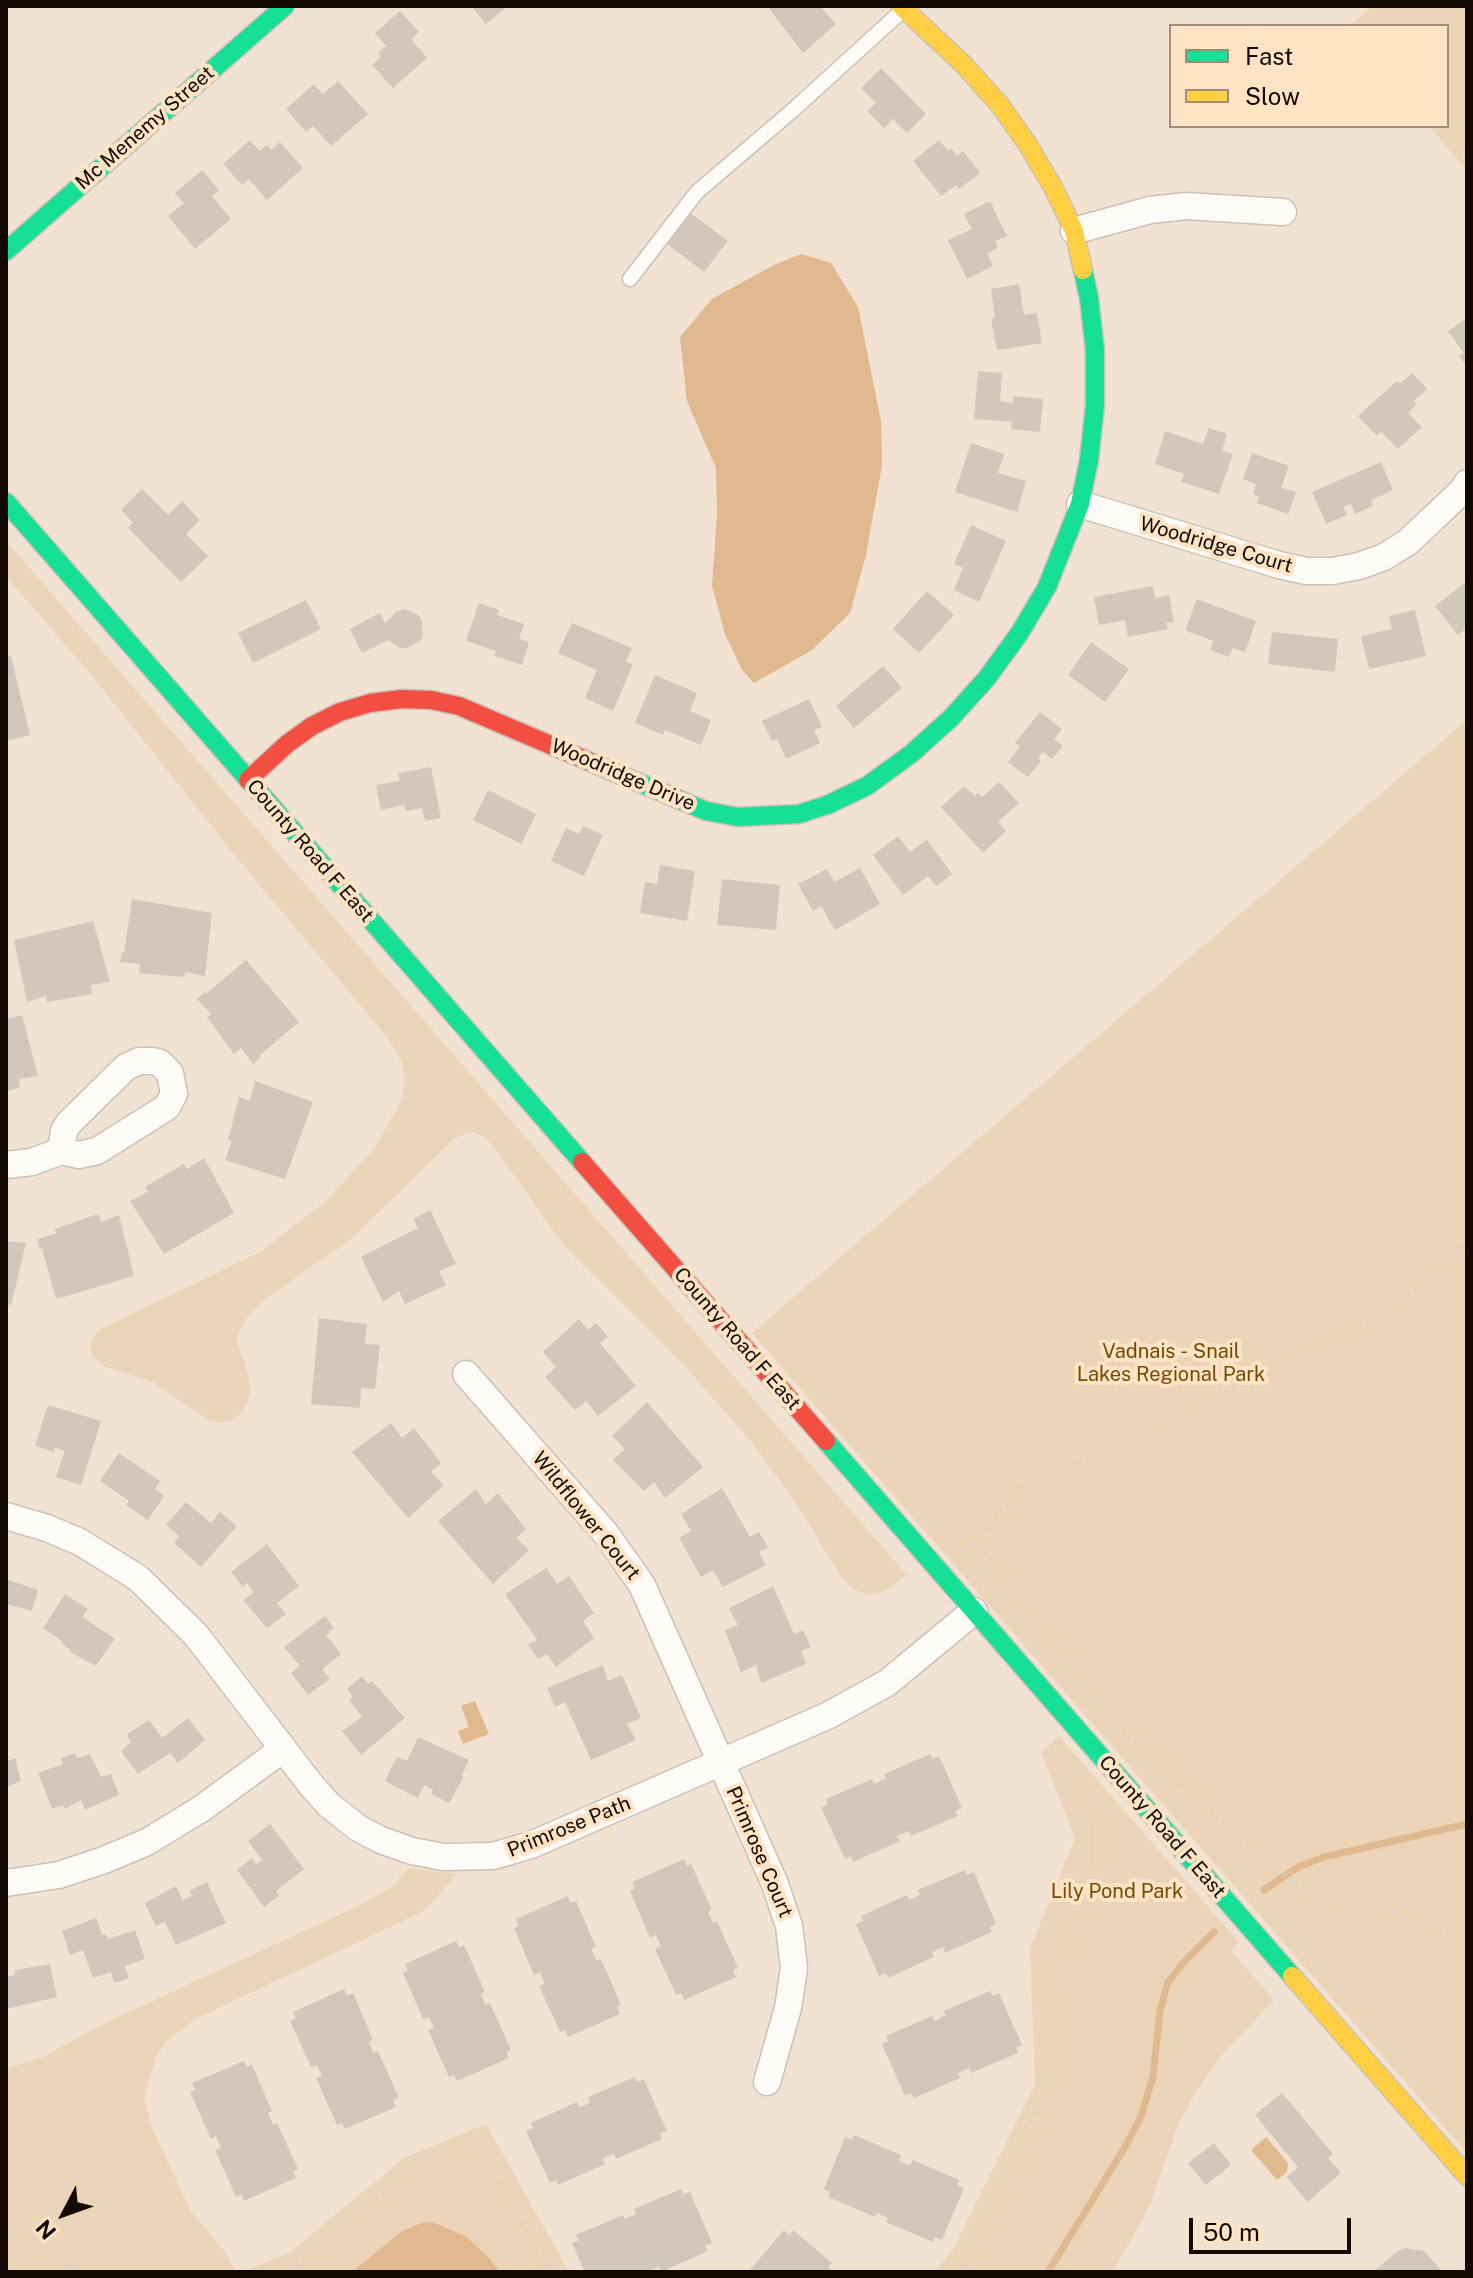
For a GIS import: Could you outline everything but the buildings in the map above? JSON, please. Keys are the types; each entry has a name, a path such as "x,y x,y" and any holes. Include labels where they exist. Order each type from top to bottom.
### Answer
{"street":[{"name":"Mc Menemy Street","path":"6,251 285,6"},
{"name":"Woodridge Drive","path":"248,780 287,744 312,726 340,712 370,703 402,699 431,700 485,715 706,811 738,817 799,814 867,786 911,754 951,718 987,678 1019,634 1047,587 1080,504 1095,405 1095,351 1089,298 1074,231 1041,167 1000,105 904,7"},
{"path":"1074,231 1150,210 1186,206 1283,212"},
{"name":"Woodridge Court","path":"1080,504 1279,565 1306,571 1333,571 1372,562 1408,542 1467,483"},
{"name":"County Road F East","path":"6,502 1467,2176"},
{"path":"6,1165 32,1162 61,1151"},
{"name":"Wildflower Court","path":"466,1374 625,1558 651,1604 721,1763"},
{"name":"Primrose Path","path":"6,1516 80,1542 111,1559 145,1584 196,1635 320,1796 358,1828 412,1851 462,1858 493,1856 522,1849 868,1695 902,1672 974,1611"},
{"path":"6,1883 59,1875 147,1842 194,1814 283,1749"},
{"name":"Primrose Court","path":"721,1763 783,1904 792,1943 792,1991 767,2082"}],"lane":[{"path":"630,279 697,192 793,110 904,7"}],"path":[{"path":"943,1576 1020,1489 1137,1431 1213,1399 1398,1304 1467,1245"},
{"path":"975,1539 1095,1702 1153,1761 1197,1796 1227,1827 1312,1900 1374,1909 1444,1931 1467,1931"},
{"path":"956,2272 1014,2165 1043,2088 1052,1968 1085,1888 1093,1860 1093,1825 1077,1773"},
{"path":"291,2272 414,2167 465,2148 479,2153 489,2166 548,2272"},
{"path":"6,2229 38,2254 83,2272"}],"green space":[{"path":"1373,6 1467,6 1467,171 1431,128 1449,128 1449,24 1351,24"},
{"path":"6,541 906,1574 896,1583 870,1595 856,1591 842,1578 792,1497 752,1443 684,1365 570,1252 500,1155 486,1138 473,1132 456,1137 351,1239 265,1299 247,1317 236,1340 249,1377 250,1394 243,1411 233,1420 221,1423 207,1419 153,1382 106,1367 95,1359 90,1342 99,1330 260,1252 323,1204 375,1148 401,1101 405,1078 401,1060 388,1038 237,858 92,676 6,576"},
{"name":"Vadnais - Snail Lakes Regional Park","path":"1467,720 1467,2153 752,1333"},
{"name":"Lily Pond Park","path":"1059,1736 1239,1942 1231,1951 1274,2000 1221,2056 1194,2095 1177,2127 1149,2207 1113,2272 935,2272 954,2248 1035,2085 1030,1949 1075,1838 1041,1752"},
{"path":"409,1868 456,1874 420,1913 195,2019 165,2043 156,2057 144,2097 152,2128 190,2210 224,2251 236,2272 6,2272 6,2068 43,2057 105,2023 358,1906 392,1887"},
{"path":"486,2124 569,2272 242,2272 289,2253 404,2158"}],"shaded area":[{"path":"801,254 831,263 858,307 881,421 882,465 866,555 850,613 812,650 754,683 742,670 725,634 712,586 717,513 716,468 687,401 680,337 712,299"},
{"path":"475,1701 489,1734 463,1744 458,1731 469,1727 461,1706"},
{"path":"1266,2137 1288,2163 1287,2172 1277,2180 1251,2150"},
{"path":"432,2222 465,2236 500,2272 352,2272 402,2231"}],"waterway":[{"path":"1264,1890 1298,1867 1324,1857 1467,1824"},
{"path":"1048,2272 1141,2116 1153,2077 1160,2011 1168,1982 1214,1932"}],"traffic: fast":[{"path":"6,251 285,6"},
{"path":"588,761 706,811 738,817 799,814 867,786 911,754 951,718 987,678 1019,634 1047,587 1080,504 1095,405 1095,351 1083,270"},
{"path":"6,502 582,1162"},
{"path":"826,1441 1292,1976"}],"traffic: slow":[{"path":"901,6 964,65 1000,105 1028,145 1074,231 1083,270"},
{"path":"1292,1976 1467,2176"}],"traffic: jam":[{"path":"248,780 312,726 340,712 370,703 402,699 431,700 459,706 588,761"},
{"path":"582,1162 826,1441"}]}
